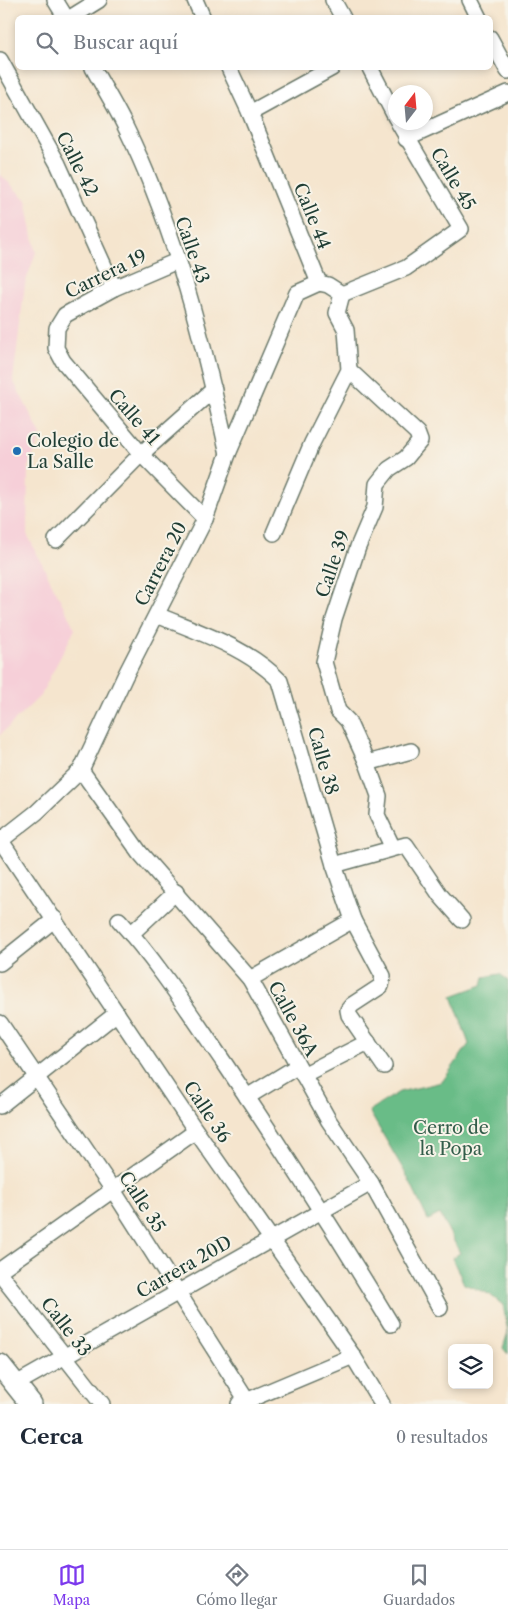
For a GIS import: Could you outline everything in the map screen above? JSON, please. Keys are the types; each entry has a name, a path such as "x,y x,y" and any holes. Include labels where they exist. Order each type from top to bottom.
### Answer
{"highway":[{"path":"0,1365 31,1404"}],"street":[{"path":"55,0 64,15"},
{"path":"75,15 99,0"},
{"path":"195,0 202,15"},
{"path":"334,0 342,15"},
{"path":"470,0 478,15"},
{"path":"493,44 508,71"},
{"name":"Calle 42","path":"0,60 58,164 114,288"},
{"name":"Calle 43","path":"94,70 126,128 178,261 214,389 228,454"},
{"name":"Calle 44","path":"230,70 250,113 319,283"},
{"path":"250,113 328,70"},
{"path":"371,70 388,103"},
{"path":"406,139 508,93"},
{"name":"Calle 45","path":"342,294 406,268 462,229 402,130"},
{"name":"Carrera 19","path":"57,328 65,315 114,288 178,261"},
{"path":"274,533 312,443 349,370 346,330 337,313 342,294 328,285 319,283"},
{"name":"Carrera 20","path":"0,841 37,812 81,770 205,519 228,454 297,292 319,283"},
{"name":"Calle 41","path":"57,328 56,348 63,361 141,454 205,519"},
{"name":"Calle 39","path":"349,370 417,433 420,441 406,458 389,469 377,484 375,507 358,547 334,619 324,662 338,711 348,721 367,763"},
{"path":"56,540 141,454 214,389"},
{"name":"Calle 38","path":"157,614 244,652 264,665 280,681 334,865 353,920 384,981 381,986 352,1004 348,1010 349,1015 368,1042"},
{"path":"393,848 378,815 379,796 367,763 411,751"},
{"name":"Calle 36A","path":"81,770 140,853 250,979 329,1121 371,1183 440,1308"},
{"name":"Calle 36","path":"0,841 55,919 196,1131 273,1238 353,1356 382,1404"},
{"path":"334,865 406,844 440,895 462,920"},
{"path":"131,934 176,892"},
{"path":"0,963 55,919"},
{"path":"119,920 174,989 247,1097 322,1210 391,1324"},
{"path":"250,979 353,920"},
{"path":"0,1106 117,1013"},
{"name":"Calle 35","path":"0,1023 113,1190 178,1292 245,1403"},
{"path":"247,1097 301,1070 368,1042 384,1066"},
{"path":"0,1270 196,1131"},
{"name":"Carrera 20D","path":"16,1384 371,1183"},
{"name":"Calle 33","path":"0,1274 102,1404"},
{"path":"245,1403 353,1356"}],"shaded area":[{"name":"Colegio de La Salle","path":"0,174 26,200 36,252 25,284 13,380 41,435 28,467 27,534 75,629 40,696 0,735"}],"green space":[{"name":"Cerro de la Popa","path":"500,974 508,981 508,1332 503,1305 489,1294 464,1284 452,1258 460,1253 440,1214 428,1220 406,1174 369,1111 399,1092 442,1082 469,1044 452,996 482,985 484,977"},
{"path":"508,1332 508,1354 503,1348"}],"place":[{"name":"Colegio de La Salle","path":"17,451"}]}
